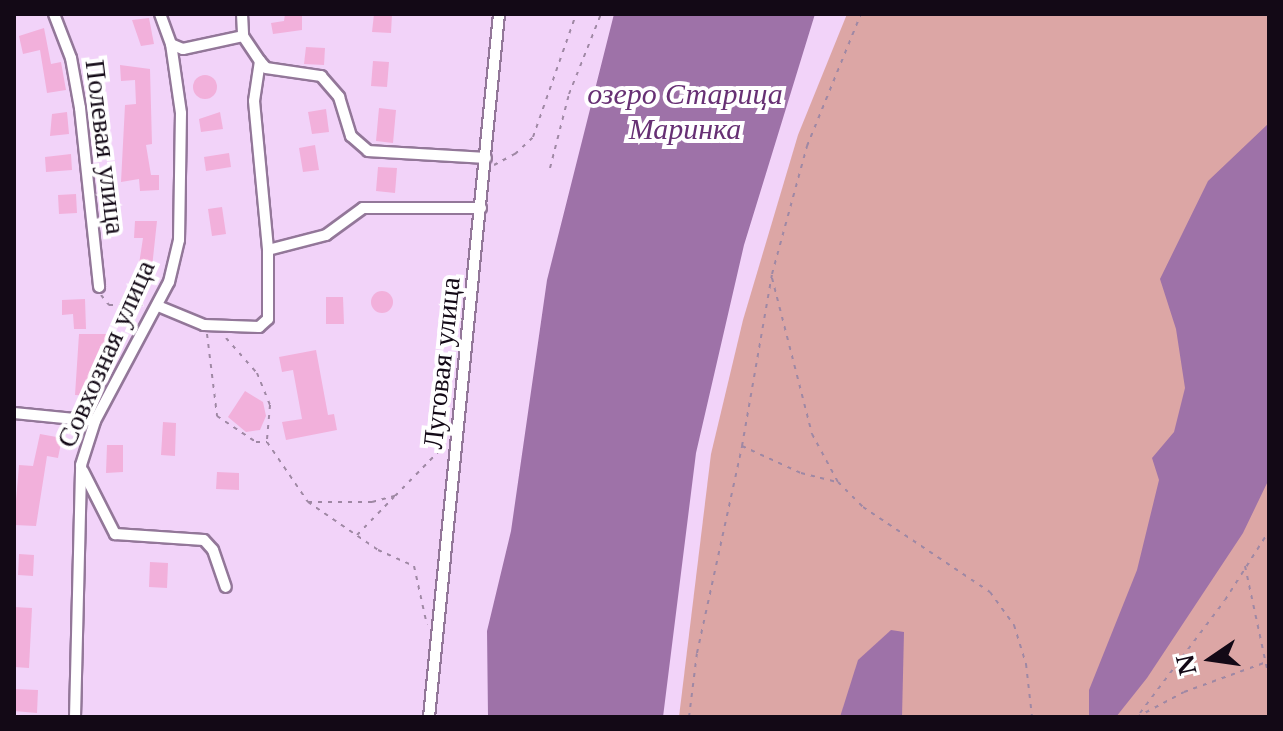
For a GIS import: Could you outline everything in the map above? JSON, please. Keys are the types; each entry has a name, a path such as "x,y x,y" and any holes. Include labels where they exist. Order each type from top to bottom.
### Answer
{"street":[{"name":"Полевая улица","path":"54,14 76,83 99,287"},
{"name":"Совхозная улица","path":"75,717 81,465 95,421 158,306 179,240 183,200 181,113 171,44 160,14"},
{"path":"242,14 243,36 266,68 321,76 339,97 351,136 368,151 486,163"},
{"name":"Луговая улица","path":"429,717 499,14"},
{"path":"171,44 196,48 243,36"},
{"path":"158,306 209,328 246,331 265,324 268,250 254,101 260,61"},
{"path":"268,250 326,235 363,208 481,208"},
{"path":"14,413 95,421"},
{"path":"81,465 115,534 204,540 213,550 226,587"}],"path":[{"path":"486,163 515,154 533,137 576,14"},
{"path":"550,168 569,94 601,14"},
{"path":"689,717 713,568 742,446 772,274 807,146 861,14"},
{"path":"772,274 812,434 838,482 863,507 990,592 1014,625 1026,664 1032,717"},
{"path":"99,287 109,305 158,306"},
{"path":"209,328 217,416 247,438 267,442"},
{"path":"225,337 257,373 270,405 267,442 308,502 347,524 357,536 414,566 428,634"},
{"path":"357,536 460,427"},
{"path":"742,446 801,473 838,482"},
{"path":"308,502 372,502 395,496"},
{"path":"1137,717 1269,531"},
{"path":"1245,566 1269,678"},
{"path":"1140,713 1269,661"}],"shaded area":[{"path":"847,14 1269,14 1269,717 679,717 711,454 743,320 798,135"}],"water":[{"name":"озеро Старица Маринка","path":"614,14 815,14 744,245 696,453 663,717 488,717 487,631 511,531 547,280"},
{"path":"1269,123 1269,479 1243,533 1147,678 1116,717 1089,717 1089,690 1137,570 1159,480 1152,458 1174,432 1185,388 1176,329 1160,279 1208,181"},
{"path":"891,630 904,632 902,717 840,717 858,660"}],"building":[{"path":"285,14 302,14 302,30 273,34 271,23 284,21"},
{"path":"374,14 392,14 391,33 372,32"},
{"path":"149,18 154,44 141,46 132,20"},
{"path":"44,28 51,64 61,62 66,90 47,93 40,50 23,54 19,36"},
{"path":"306,47 325,48 324,65 304,64"},
{"path":"373,61 389,62 387,87 371,86"},
{"path":"120,65 150,69 152,144 146,145 151,175 159,175 159,190 140,191 139,179 121,182 125,105 136,104 135,80 121,81"},
{"path":"205,75 216,82 217,87 210,98 205,99 194,92 193,87 200,76"},
{"path":"379,108 396,110 393,143 376,141"},
{"path":"326,109 329,132 312,134 308,112"},
{"path":"67,112 69,134 50,136 52,114"},
{"path":"220,112 223,129 201,132 199,119"},
{"path":"315,145 319,170 303,172 299,148"},
{"path":"229,153 231,167 206,171 204,157"},
{"path":"71,154 72,170 46,172 45,157"},
{"path":"378,167 397,168 395,193 376,191"},
{"path":"76,194 77,213 59,214 58,195"},
{"path":"222,207 226,234 212,236 208,209"},
{"path":"135,221 157,221 150,286 136,284 143,238 134,238"},
{"path":"382,291 390,294 393,302 390,310 382,313 374,310 371,302 374,294"},
{"path":"326,297 343,297 344,324 326,324"},
{"path":"85,299 86,329 74,329 73,314 62,315 62,300"},
{"path":"79,334 111,334 111,346 100,346 95,396 75,395"},
{"path":"316,350 328,415 334,414 337,430 286,440 282,422 302,419 293,370 282,372 279,357"},
{"path":"245,391 263,402 266,416 260,430 246,432 228,417"},
{"path":"163,422 176,423 175,456 161,455"},
{"path":"40,434 62,438 58,458 47,456 36,526 14,525 19,465 33,466"},
{"path":"107,445 123,445 123,472 106,473"},
{"path":"217,472 239,473 239,490 216,489"},
{"path":"19,554 34,555 33,576 18,575"},
{"path":"150,562 168,563 167,588 149,587"},
{"path":"14,607 32,608 29,668 14,667"},
{"path":"15,689 38,690 37,713 14,711"}]}
